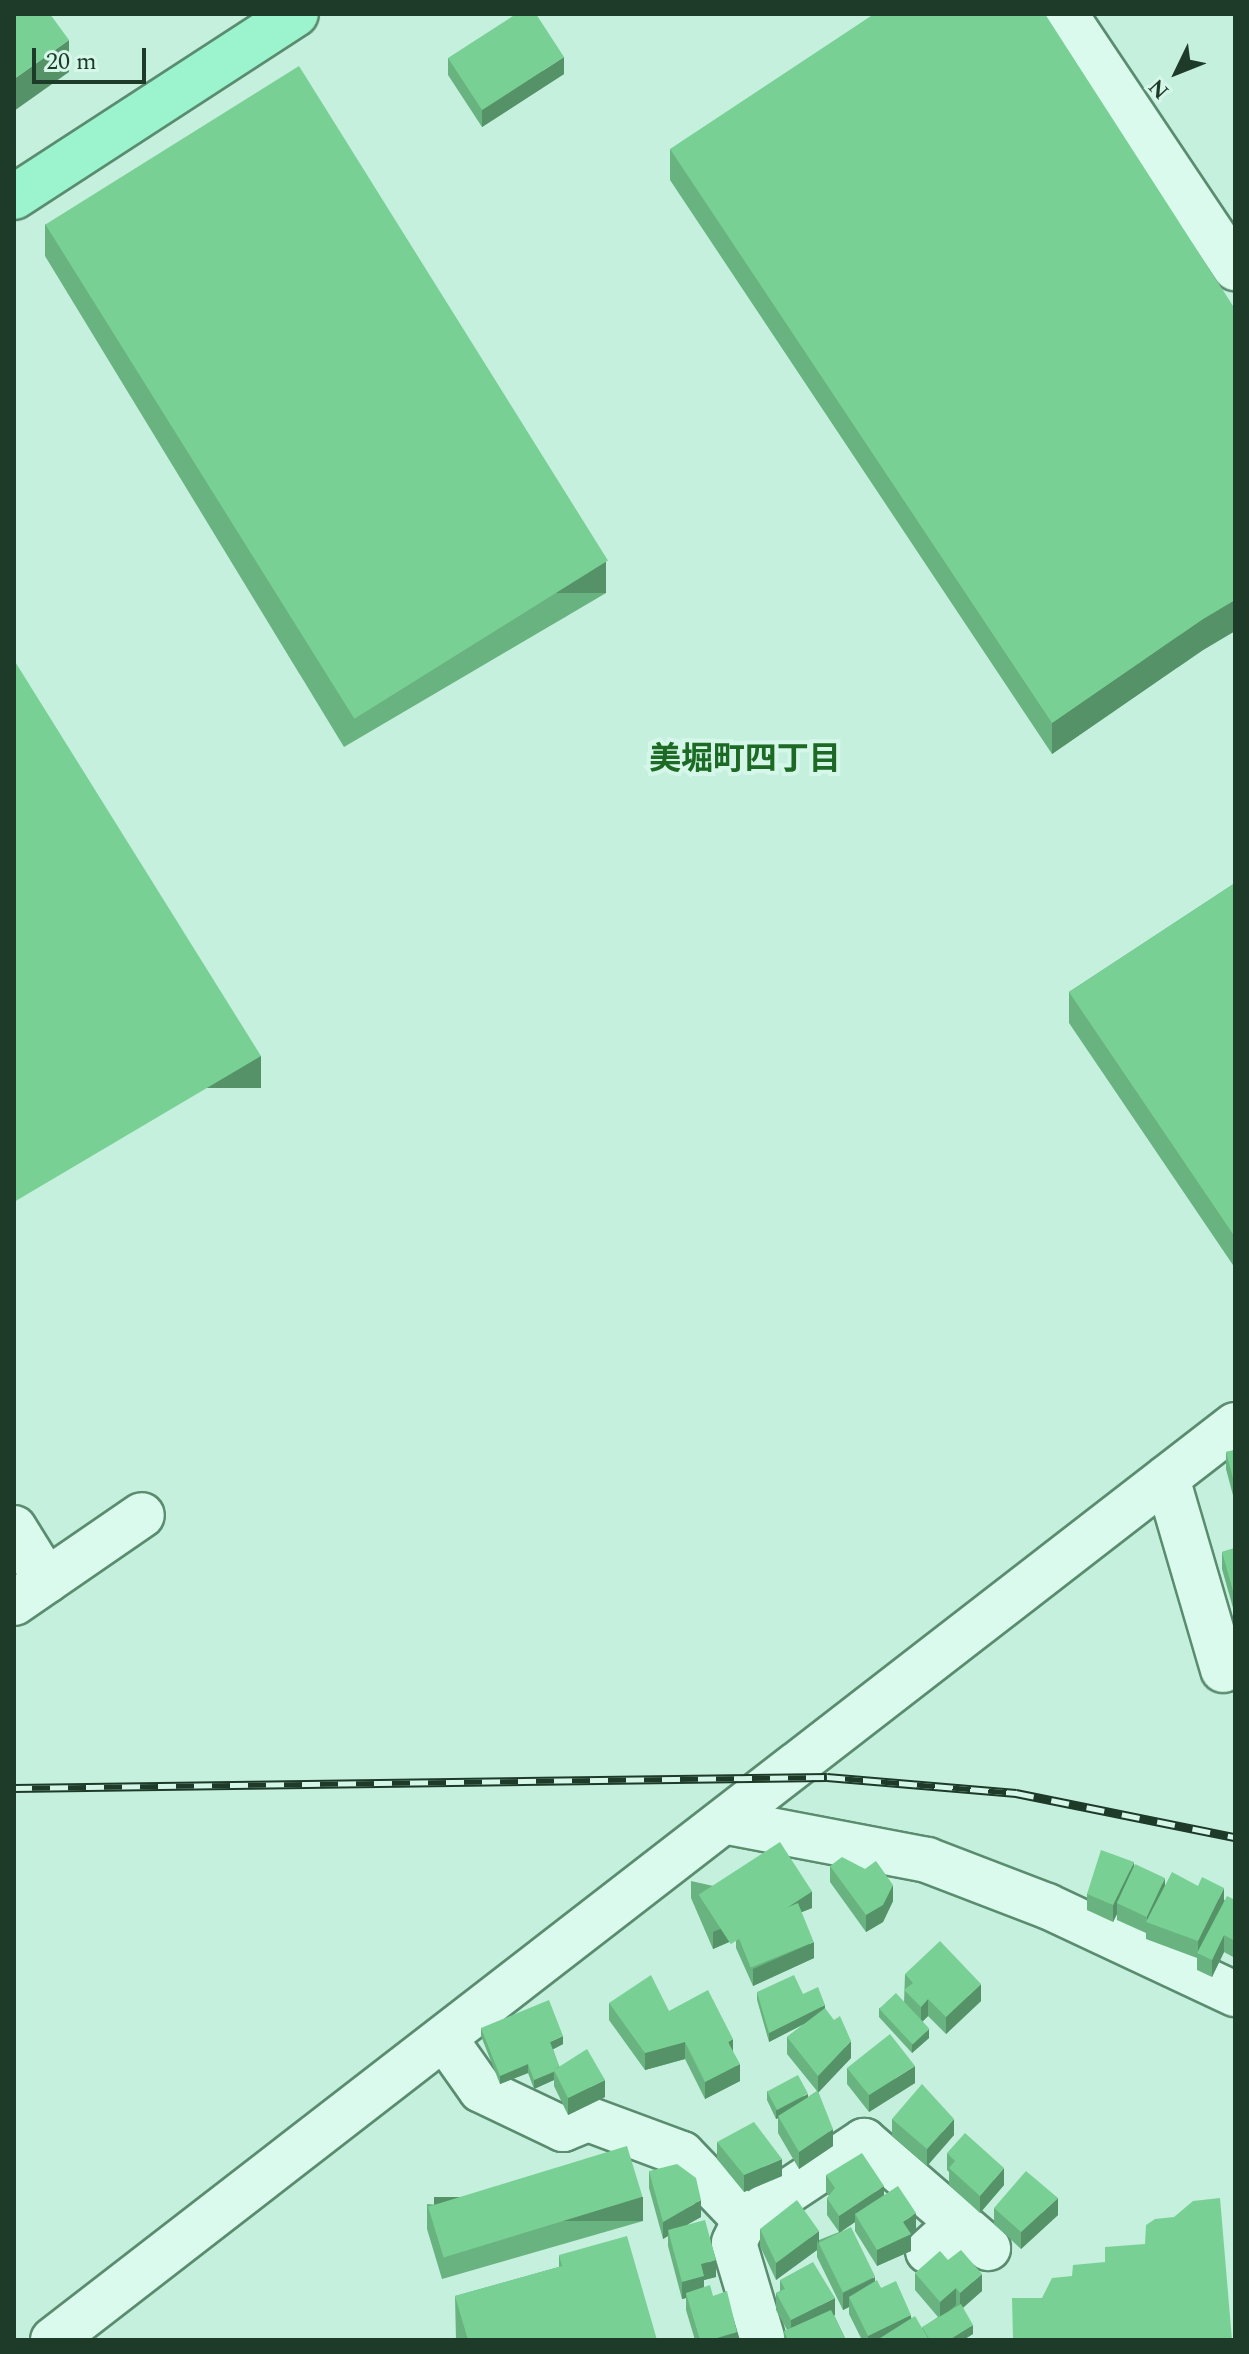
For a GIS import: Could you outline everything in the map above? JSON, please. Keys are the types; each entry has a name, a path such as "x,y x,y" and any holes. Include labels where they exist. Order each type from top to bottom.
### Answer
{"main road":[{"path":"14,197 296,14"}],"street":[{"path":"1065,14 1235,268"},
{"path":"53,2340 728,1822 1235,1425"},
{"path":"1167,1478 1223,1670"},
{"path":"14,1528 30,1592 142,1515"},
{"path":"728,1822 927,1860 1047,1906 1235,1994"},
{"path":"445,2039 481,2090 563,2129 588,2119 682,2154 745,2220"},
{"path":"762,2337 734,2243 745,2220 864,2141 958,2241"}],"building":[{"path":"14,14 50,14 69,40 14,79"},
{"path":"516,14 536,14 564,57 482,110 448,58"},
{"path":"874,14 1045,14 1235,309 1235,600 1052,723 670,149"},
{"path":"299,66 608,560 354,719 45,224"},
{"path":"14,660 261,1056 14,1202"},
{"path":"1235,883 1235,1237 1069,992"},
{"path":"1235,1450 1235,1486 1226,1452"},
{"path":"1235,1548 1235,1598 1222,1552"},
{"path":"780,1842 812,1891 731,1944 699,1895"},
{"path":"1101,1850 1134,1862 1113,1905 1087,1894"},
{"path":"842,1857 865,1869 876,1861 893,1885 883,1905 866,1915 830,1866"},
{"path":"1135,1864 1165,1878 1147,1917 1117,1903"},
{"path":"1172,1872 1198,1886 1202,1877 1224,1888 1198,1941 1146,1922"},
{"path":"1227,1896 1235,1900 1235,1941 1224,1935 1212,1960 1197,1953"},
{"path":"798,1903 814,1942 751,1967 735,1928"},
{"path":"940,1941 981,1984 946,2017 928,1999 921,2007 904,1990 913,1983 905,1974"},
{"path":"651,1975 669,2011 708,1990 733,2039 728,2042 740,2064 705,2082 685,2042 645,2053 609,2003"},
{"path":"794,1975 803,1994 818,1987 825,2005 769,2033 757,1992"},
{"path":"896,1993 929,2029 913,2045 879,2009"},
{"path":"549,2000 563,2036 550,2042 559,2066 555,2071 534,2080 528,2064 500,2076 481,2028"},
{"path":"825,2008 834,2020 840,2016 851,2041 818,2076 787,2037"},
{"path":"890,2034 915,2066 869,2095 847,2068"},
{"path":"587,2049 605,2080 568,2098 554,2070"},
{"path":"798,2075 808,2094 777,2110 767,2091"},
{"path":"922,2084 954,2119 927,2149 892,2119"},
{"path":"818,2091 833,2129 799,2152 778,2116"},
{"path":"754,2122 782,2159 744,2175 717,2142"},
{"path":"965,2133 1004,2168 980,2196 949,2168 955,2161 947,2153"},
{"path":"627,2146 642,2197 444,2257 428,2207"},
{"path":"862,2153 884,2186 839,2216 827,2198 835,2188 826,2175"},
{"path":"677,2164 696,2178 701,2200 663,2222 649,2171"},
{"path":"1026,2171 1058,2198 1021,2232 994,2208"},
{"path":"898,2186 916,2213 903,2222 911,2234 877,2250 855,2214"},
{"path":"1220,2198 1232,2340 1013,2340 1012,2298 1042,2298 1052,2278 1072,2276 1073,2265 1105,2262 1105,2247 1145,2244 1146,2225 1155,2219 1174,2217 1193,2201"},
{"path":"797,2200 819,2231 776,2263 760,2229"},
{"path":"705,2220 716,2260 701,2264 704,2276 682,2282 668,2230"},
{"path":"851,2227 875,2276 843,2292 819,2243"},
{"path":"627,2236 657,2340 468,2340 455,2296 562,2266 559,2255"},
{"path":"961,2250 982,2274 960,2293 956,2288 940,2302 915,2273 940,2251 948,2260"},
{"path":"813,2262 835,2298 791,2320 776,2293 785,2289 780,2280"},
{"path":"877,2280 881,2288 896,2281 911,2315 868,2336 849,2297"},
{"path":"710,2285 713,2296 727,2291 737,2332 700,2340 686,2293"},
{"path":"961,2304 973,2325 949,2340 930,2340 922,2327"},
{"path":"831,2310 846,2340 788,2340 784,2331"},
{"path":"915,2316 929,2340 877,2340"}],"railway":[{"path":"14,1788 827,1777 1016,1793 1235,1837"}],"district":[{"name":"美堀町四丁目","path":"745,760"}]}
